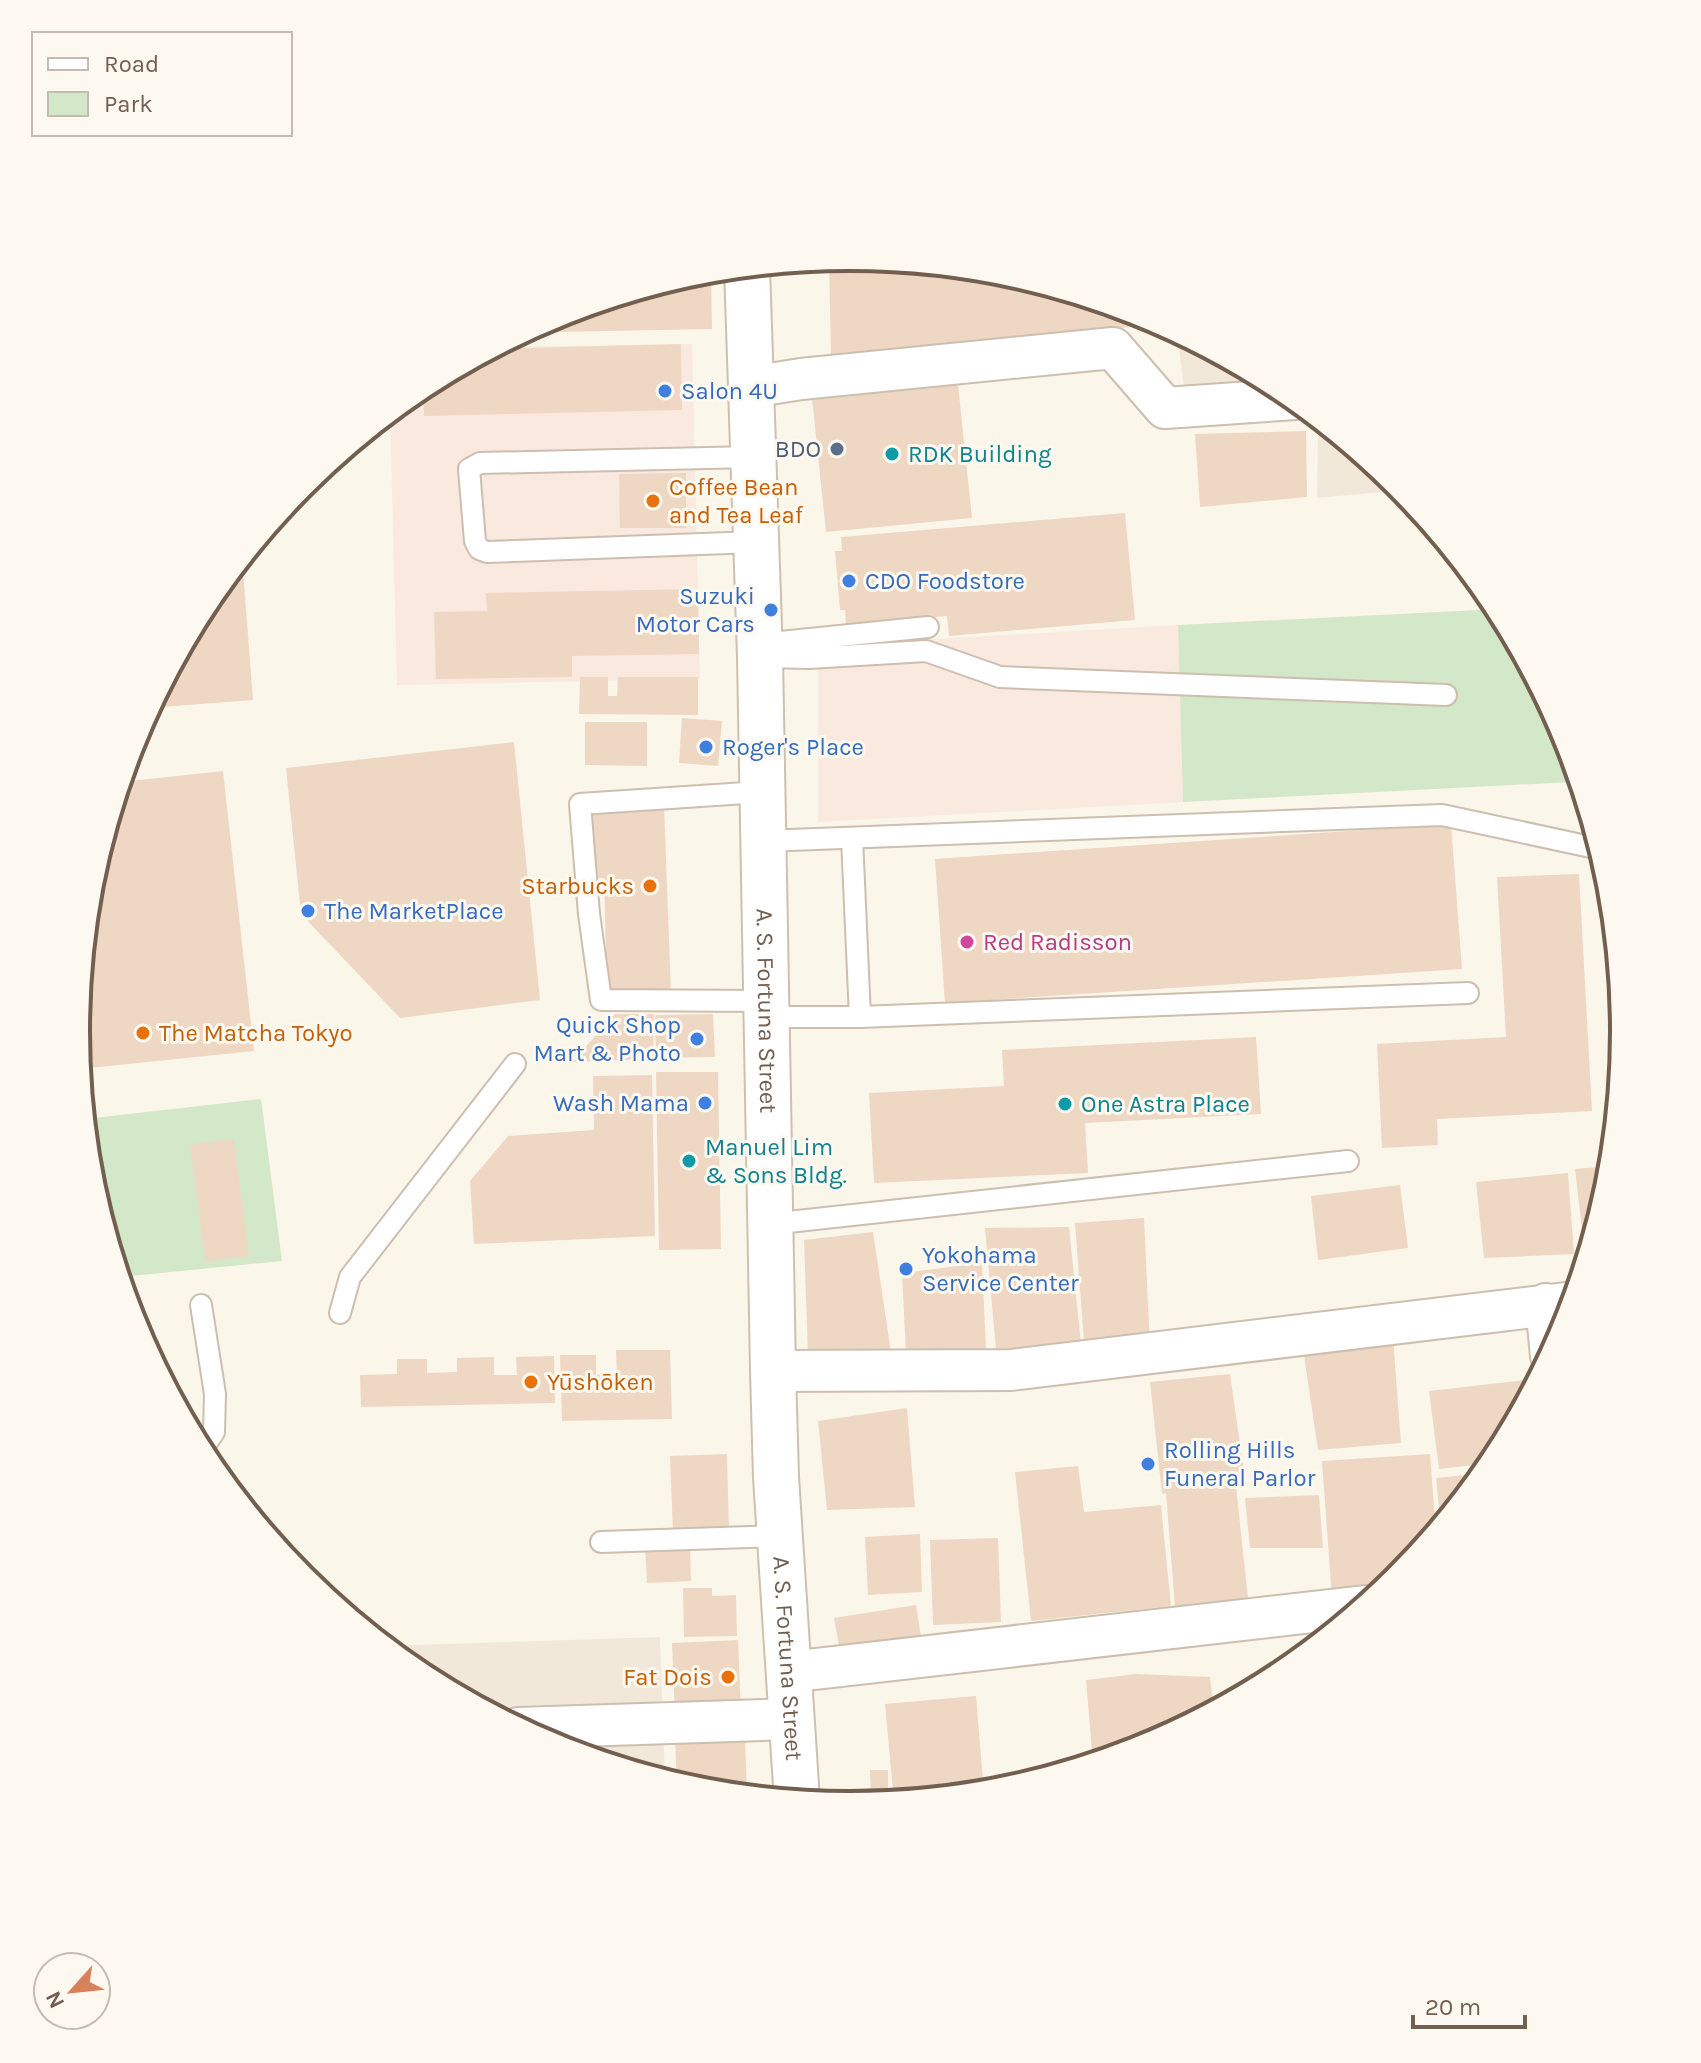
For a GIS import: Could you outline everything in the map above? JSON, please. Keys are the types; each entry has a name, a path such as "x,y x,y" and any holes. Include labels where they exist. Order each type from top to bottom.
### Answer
{"main road":[{"name":"A. S. Fortuna Street","path":"747,279 760,650 773,1371 796,1790"}],"street":[{"path":"751,387 801,379 1113,348 1165,408 1275,400"},
{"path":"773,1371 1011,1370 1560,1303"},
{"path":"789,1672 1346,1608"},
{"path":"544,1727 792,1719"}],"lane":[{"path":"753,457 480,463 469,469 475,541 479,549 487,552 755,542"},
{"path":"760,650 928,627"},
{"path":"760,650 809,658 926,651 1000,677 1446,695"},
{"path":"761,792 580,804 589,914 601,1000 860,1017 1468,993"},
{"path":"764,841 1442,815 1588,846"},
{"path":"852,838 860,1017"},
{"path":"340,1313 350,1277 515,1064"},
{"path":"770,1224 1348,1161"},
{"path":"201,1305 215,1394 214,1432 209,1439"},
{"path":"601,1542 780,1536"}],"shaded area":[{"path":"692,344 700,679 397,685 390,426 470,373 519,347"},
{"path":"1179,345 1248,384 1184,388"},
{"path":"1318,432 1385,492 1317,498"},
{"path":"1178,625 1183,802 818,822 818,646"},
{"path":"660,1637 665,1768 606,1752 514,1714 470,1690 402,1645"}],"green space":[{"path":"1483,610 1533,695 1569,782 1183,802 1178,625"},
{"path":"261,1099 282,1261 130,1276 105,1180 96,1118"}],"building":[{"path":"829,272 900,273 999,286 1095,311 1135,326 831,359"},
{"path":"711,284 712,329 557,332 606,311"},
{"path":"681,344 682,410 424,416 424,402 515,348"},
{"name":"RDK Building","path":"957,375 972,518 826,532 811,389"},
{"path":"1306,431 1307,497 1200,507 1195,434"},
{"name":"Coffee Bean and Tea Leaf","path":"686,473 686,528 620,528 619,474"},
{"path":"1125,513 1135,620 949,636 947,616 846,625 845,610 840,610 835,551 842,551 841,537"},
{"path":"243,574 253,700 163,707 192,651"},
{"path":"698,589 699,654 572,656 572,677 436,679 434,612 487,611 486,593"},
{"path":"580,677 608,677 608,696 617,696 618,677 698,677 698,715 579,714"},
{"path":"682,718 722,721 718,766 679,763"},
{"path":"585,722 647,722 647,766 585,765"},
{"path":"514,742 540,1000 400,1018 301,914 286,768"},
{"path":"223,771 254,1051 91,1068 92,982 97,932 116,835 132,781"},
{"path":"664,804 671,995 607,992 604,878 593,878 592,812"},
{"path":"1451,824 1462,969 945,1003 935,859"},
{"path":"1579,874 1592,1111 1437,1119 1438,1145 1382,1148 1377,1044 1506,1037 1497,877"},
{"path":"615,1014 654,1014 653,1059 572,1062"},
{"path":"713,1014 715,1057 656,1058 655,1015"},
{"name":"One Astra Place","path":"1256,1037 1261,1114 1085,1123 1088,1173 874,1183 869,1093 1004,1086 1002,1050"},
{"name":"Manuel Lim & Sons Bldg.","path":"656,1072 718,1072 721,1249 659,1250"},
{"path":"652,1075 655,1236 474,1244 470,1181 508,1136 594,1130 593,1076"},
{"path":"234,1139 249,1256 205,1262 190,1144"},
{"path":"1598,1167 1583,1236 1575,1169"},
{"path":"1568,1173 1574,1254 1484,1258 1476,1182"},
{"path":"1400,1185 1408,1248 1318,1260 1311,1196"},
{"path":"1144,1218 1150,1346 1085,1354 1075,1223"},
{"path":"1069,1227 1081,1344 996,1349 985,1228"},
{"path":"873,1232 891,1352 808,1355 804,1240"},
{"path":"982,1263 986,1349 906,1353 902,1273"},
{"path":"1393,1338 1401,1443 1318,1450 1302,1342"},
{"path":"616,1350 670,1350 672,1419 562,1421 560,1355 596,1355 596,1375 617,1375"},
{"path":"554,1356 555,1403 361,1407 360,1375 397,1374 397,1359 427,1359 427,1373 457,1372 457,1358 494,1357 494,1375 517,1375 516,1357"},
{"path":"1230,1374 1246,1485 1236,1486 1250,1617 1176,1620 1166,1493 1162,1494 1150,1382"},
{"path":"1527,1380 1475,1465 1439,1469 1429,1391"},
{"path":"907,1408 915,1507 827,1510 818,1421"},
{"path":"727,1454 729,1531 673,1533 670,1456"},
{"path":"1430,1454 1435,1517 1359,1597 1332,1599 1322,1461"},
{"path":"1078,1466 1084,1512 1161,1505 1171,1606 1031,1621 1015,1472"},
{"path":"1468,1475 1440,1512 1436,1478"},
{"path":"1319,1495 1323,1548 1250,1548 1245,1498"},
{"path":"920,1534 922,1592 868,1595 865,1537"},
{"path":"998,1538 1001,1622 933,1625 930,1540"},
{"path":"690,1543 691,1581 647,1583 645,1545"},
{"path":"683,1588 712,1588 712,1596 736,1595 737,1636 684,1637"},
{"path":"916,1605 922,1643 841,1657 834,1618"},
{"path":"738,1640 741,1714 675,1718 672,1643"},
{"path":"1136,1674 1210,1677 1213,1700 1142,1734 1092,1753 1086,1680"},
{"path":"976,1696 983,1780 893,1790 885,1704"},
{"path":"745,1738 747,1784 676,1771 675,1741"},
{"path":"870,1770 888,1770 888,1790 871,1791"}],"place":[{"name":"Salon 4U","path":"665,391"},
{"name":"BDO","path":"837,449"},
{"name":"RDK Building","path":"892,454"},
{"name":"Coffee Bean and Tea Leaf","path":"653,501"},
{"name":"CDO Foodstore","path":"849,581"},
{"name":"Suzuki Motor Cars","path":"771,610"},
{"name":"Roger's Place","path":"706,747"},
{"name":"Starbucks","path":"650,886"},
{"name":"The MarketPlace","path":"308,911"},
{"name":"Red Radisson","path":"967,942"},
{"name":"The Matcha Tokyo","path":"143,1033"},
{"name":"Quick Shop Mart & Photo","path":"697,1039"},
{"name":"Wash Mama","path":"705,1103"},
{"name":"One Astra Place","path":"1065,1104"},
{"name":"Manuel Lim & Sons Bldg.","path":"689,1161"},
{"name":"Yokohama Service Center","path":"906,1269"},
{"name":"Yūshōken","path":"531,1382"},
{"name":"Rolling Hills Funeral Parlor","path":"1148,1464"},
{"name":"Fat Dois","path":"728,1677"}]}
